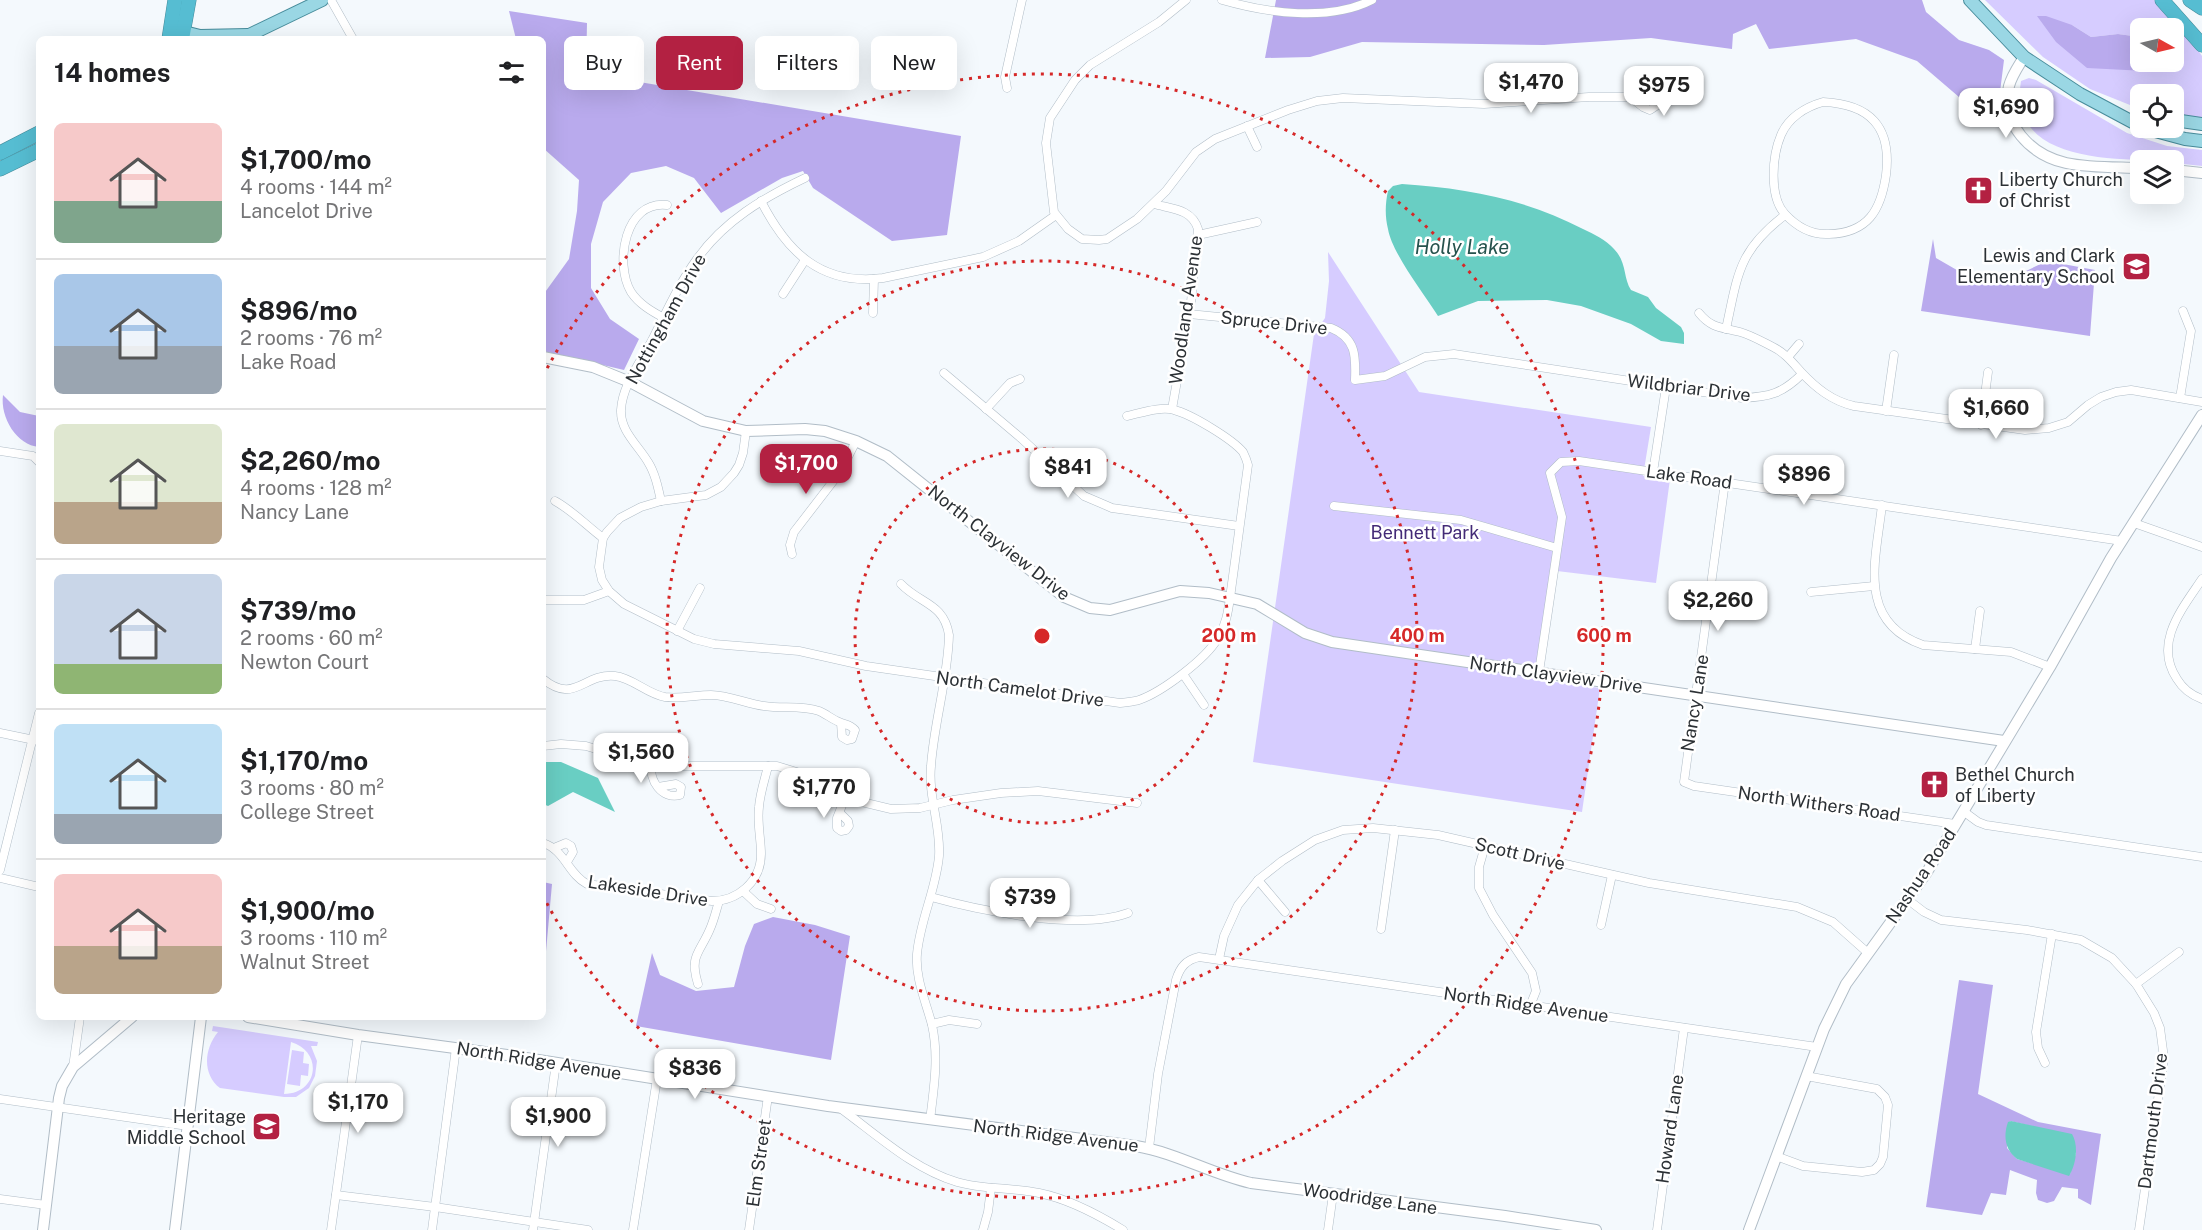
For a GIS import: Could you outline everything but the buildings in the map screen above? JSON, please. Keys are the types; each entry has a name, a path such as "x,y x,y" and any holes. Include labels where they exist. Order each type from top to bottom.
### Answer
{"highway":[{"path":"183,35 189,0"},
{"path":"2162,0 2202,45"},
{"path":"2190,0 2202,8"},
{"path":"162,36 174,6"},
{"path":"169,36 174,6"},
{"path":"0,153 36,135"},
{"path":"0,169 36,151"}],"main road":[{"path":"247,36 322,0"},
{"path":"1970,0 2024,57 2080,94 2130,121"},
{"path":"183,35 200,36"},
{"path":"2120,116 2130,116"},
{"path":"2184,121 2202,124"},
{"path":"2181,138 2202,141"}],"street":[{"path":"332,0 351,36"},
{"path":"1007,88 1005,77 1022,0"},
{"path":"1186,0 1159,22 1089,65 1053,110 1047,127 1046,143 1051,196 1056,215 1074,234 1083,239 1099,240 1115,234 1154,204 1196,152 1215,139 1288,110 1329,99 1484,104 1589,97 1630,98"},
{"path":"1222,0 1265,9 1307,13 1352,9 1372,0"},
{"path":"2024,57 2012,76 2008,100 2012,122 2027,144 2049,157 2067,163 2130,167"},
{"path":"1823,102 1841,104 1867,114 1884,135 1888,153 1883,191 1878,208 1858,228 1841,234 1814,233 1794,223 1785,214 1779,206 1773,177 1781,135 1790,121 1803,110 1823,102"},
{"path":"1248,126 1257,147"},
{"path":"2184,171 2202,173"},
{"name":"Nottingham Drive","path":"661,501 657,481 649,463 626,431 622,421 621,410 630,382 687,274 706,247 726,226 761,201 805,178"},
{"path":"761,201 779,233 805,260 835,274 874,279 983,257 1019,241 1056,215"},
{"path":"664,318 645,307 632,293 625,276 623,258 627,235 636,218 655,204 667,205"},
{"name":"Woodland Avenue","path":"1154,204 1187,213 1195,221 1198,235 1189,314 1172,409"},
{"path":"1726,329 1740,268 1753,244 1785,214"},
{"path":"1198,235 1257,222"},
{"path":"783,294 805,260"},
{"path":"873,313 874,279"},
{"path":"2180,398 2191,331 2183,311"},
{"path":"1700,313 1707,323 1741,332 1774,348 1788,357 1820,390 1838,401 1854,406 2025,430 2049,428 2068,422 2101,397 2123,391 2131,390 2202,402"},
{"name":"Spruce Drive","path":"1189,314 1331,328 1342,333 1352,345 1356,358 1355,380"},
{"path":"1788,357 1799,344"},
{"name":"Wildbriar Drive","path":"1355,380 1385,376 1425,357 1454,354 1734,397 1758,397 1779,392 1790,386 1802,374"},
{"path":"1886,411 1894,355"},
{"name":"North Clayview Drive","path":"546,358 593,367 630,382 703,421 746,431 805,429 825,431 856,441 887,456 1064,597 1090,608 1110,610 1180,591 1209,593 1257,604 1305,633 1332,642 2004,741"},
{"path":"1981,425 1988,372"},
{"path":"944,373 1022,439 1084,496 1100,505 1239,526"},
{"path":"986,409 1010,383 1020,379"},
{"path":"1653,472 1666,387"},
{"path":"1127,416 1172,409"},
{"name":"North Camelot Drive","path":"609,591 624,604 694,639 714,644 799,651 866,666 1120,703 1141,699 1183,674 1207,653 1218,638 1227,618 1248,465 1244,453 1201,422 1172,409"},
{"name":"Nashua Road","path":"1749,1230 1817,1047 1836,1003 1854,972 1927,872 2050,667 2122,541 2202,415"},
{"path":"546,600 584,600 609,591 602,580 599,567 603,538 620,518 641,507 661,501 706,495 721,487 735,473 739,465 746,431"},
{"path":"792,554 790,545 794,532 841,471 856,441"},
{"path":"0,451 33,456 36,459"},
{"name":"Lake Road","path":"1557,548 1562,517 1550,473 1557,464 1568,460 2122,541"},
{"name":"Nancy Lane","path":"1684,782 1725,482"},
{"path":"555,501 570,509 603,538"},
{"path":"1882,505 1874,586 1880,610 1888,624 1918,643 1932,647 2011,652 2050,667"},
{"path":"1335,506 1461,520 1557,548 1539,672"},
{"path":"2134,523 2202,547"},
{"path":"2202,579 2171,628 2168,643 2169,665 2180,684 2189,693 2202,699"},
{"path":"901,584 936,608 945,618 949,635 930,767 933,806 940,834 939,858 931,897 922,920 917,956 920,986 932,1024 936,1049 930,1120"},
{"path":"1811,592 1874,586"},
{"path":"678,631 700,588"},
{"path":"1975,649 1980,611"},
{"path":"1183,674 1204,705"},
{"path":"546,681 554,688 565,690 596,679 615,676 624,678 653,694 666,697 713,695 766,707 803,708 819,712 841,723"},
{"path":"0,733 36,740 0,870"},
{"path":"546,746 586,746 652,764 690,767 768,766 796,771 845,798 891,809 904,810 933,806 953,800 1001,792 1038,791 1137,803"},
{"path":"652,764 651,775 658,787"},
{"path":"768,766 759,807 761,860 756,876 743,891 757,904 771,909"},
{"name":"North Withers Road","path":"1684,782 1694,786 1955,824"},
{"path":"840,813 845,798"},
{"path":"1963,811 1986,825 2202,857"},
{"name":"Scott Drive","path":"1219,959 1224,936 1238,905 1258,880 1315,840 1342,830 1395,830 1438,836 1678,889 1797,907 1833,922 1868,952"},
{"path":"1381,929 1395,830"},
{"path":"554,848 566,843 571,846 573,852 567,862"},
{"name":"Lakeside Drive","path":"546,844 554,848 580,880 591,885 719,901 735,897 743,891"},
{"path":"1485,846 1479,867 1479,888 1493,915 1532,973 1536,991 1530,1006"},
{"path":"1602,925 1612,875"},
{"path":"0,878 36,886"},
{"path":"1258,880 1285,912"},
{"path":"931,897 1020,916 1112,919 1128,913"},
{"name":"Dartmouth Drive","path":"1907,899 1924,912 1941,920 2052,934 2081,940 2112,958 2136,984 2154,1013 2160,1028 2164,1058 2139,1230"},
{"path":"698,984 695,958 710,932 719,901"},
{"path":"2045,1063 2038,1048 2036,1032 2052,934"},
{"path":"2136,984 2179,952"},
{"name":"North Ridge Avenue","path":"266,1020 839,1107 1149,1148 1164,1036 1179,972 1188,961 1195,957 1817,1047"},
{"path":"73,1067 80,1020"},
{"path":"43,1230 62,1086 73,1067 128,1020"},
{"path":"175,1230 201,1020"},
{"path":"932,1024 949,1020 977,1024"},
{"name":"Howard Lane","path":"1656,1230 1684,1028"},
{"path":"331,1230 358,1035"},
{"path":"432,1230 456,1048"},
{"path":"534,1227 556,1063"},
{"path":"1776,1156 1803,1166 1862,1172 1874,1170 1882,1161 1888,1105 1883,1094 1876,1089 1806,1076"},
{"path":"633,1230 657,1079"},
{"name":"Elm Street","path":"749,1230 768,1096"},
{"path":"0,1099 188,1126"},
{"path":"839,1107 924,1168 955,1181 1055,1197 1091,1212 1123,1230"},
{"name":"Woodridge Lane","path":"1149,1148 1187,1160 1231,1179 1251,1184 1505,1216 1596,1230"},
{"path":"983,1230 992,1188"},
{"path":"1328,1230 1333,1194"},
{"path":"336,1195 435,1207 534,1227 588,1230"},
{"path":"0,1199 46,1205"}],"green space":[{"path":"1985,0 2154,0 2171,18 2130,18 2130,36 2118,34 2091,37 2072,25 2087,68 2130,67 2130,72 2184,72 2184,32 2202,56 2202,120 2184,117 2184,84 2130,84 2130,105 2090,89 2043,57"},
{"path":"2029,78 2036,80 2130,134 2130,138 2142,138 2167,146 2202,150 2202,166 2184,164 2184,150 2130,150 2130,159 2125,159 2072,152 2049,142 2031,128 2021,108 2021,81"},
{"name":"Bennett Park","path":"1328,252 1419,392 1651,427 1643,476 1670,479 1656,583 1557,571 1540,680 1600,688 1582,812 1253,762 1314,334 1325,318 1329,281"},
{"path":"213,1026 318,1042 317,1046 311,1046 317,1061 315,1076 309,1088 296,1097 284,1097 220,1088 210,1076 208,1069 208,1053 218,1032 212,1031","holes":["291,1042 302,1047 309,1054 312,1063 313,1072 310,1080 295,1092 284,1094"]},
{"path":"292,1050 304,1052 303,1063 309,1064 308,1076 301,1075 300,1086 287,1084"}],"shaded area":[{"path":"1276,0 1922,0 1926,12 1959,40 1989,50 2004,60 1999,100 1977,96 1966,103 1917,61 1856,39 1769,49 1756,24 1733,34 1732,49 1651,38 1544,45 1362,42 1310,57 1265,58"},
{"path":"509,11 587,23 587,36 564,36 564,90 644,90 644,83 656,85 656,90 687,90 961,136 947,235 892,241 813,188 803,171 782,178 721,213 694,178 666,166 631,173 603,202 591,244 591,288 610,319 639,339 624,370 546,352 546,291 569,259 577,211 579,180 546,151 546,36 515,36"},
{"path":"2037,16 2046,16 2072,25 2091,37 2118,34 2130,36 2130,70 2087,68 2056,42"},
{"path":"1933,239 1936,258 1962,273 2011,278 2047,261 2095,270 2090,336 1921,311"},
{"path":"3,395 20,412 36,415 36,446 17,436 7,421"},
{"path":"546,883 552,884 546,951"},
{"path":"773,917 815,925 850,936 831,1060 636,1026 652,953 660,975 696,991 734,987 745,946 754,924"},
{"path":"1959,980 1993,985 1978,1094 2038,1122 2101,1134 2091,1205 2078,1198 2078,1189 2062,1187 2054,1201 2047,1203 2038,1200 2037,1180 2010,1170 2006,1195 1991,1193 1982,1215 1926,1207","holes":["2010,1121 2039,1128 2076,1153 2070,1174 2017,1159 2007,1148"]}],"water":[{"name":"Holly Lake","path":"1402,184 1449,188 1495,197 1540,210 1596,235 1618,254 1631,290 1648,297 1656,308 1681,327 1684,333 1684,344 1661,341 1631,324 1581,306 1547,300 1478,301 1438,316 1402,261 1388,229 1386,201 1388,191 1393,186"},
{"path":"546,762 561,762 598,778 615,812 573,792 546,805"},
{"path":"2008,1122 2072,1134 2076,1155 2069,1176 2017,1159 2010,1151 2005,1137"}],"place":[{"name":"Liberty Church of Christ","path":"1978,190"},
{"name":"Lewis and Clark Elementary School","path":"2136,266"},
{"name":"Bethel Church of Liberty","path":"1934,785"},
{"name":"Heritage Middle School","path":"267,1127"}]}
